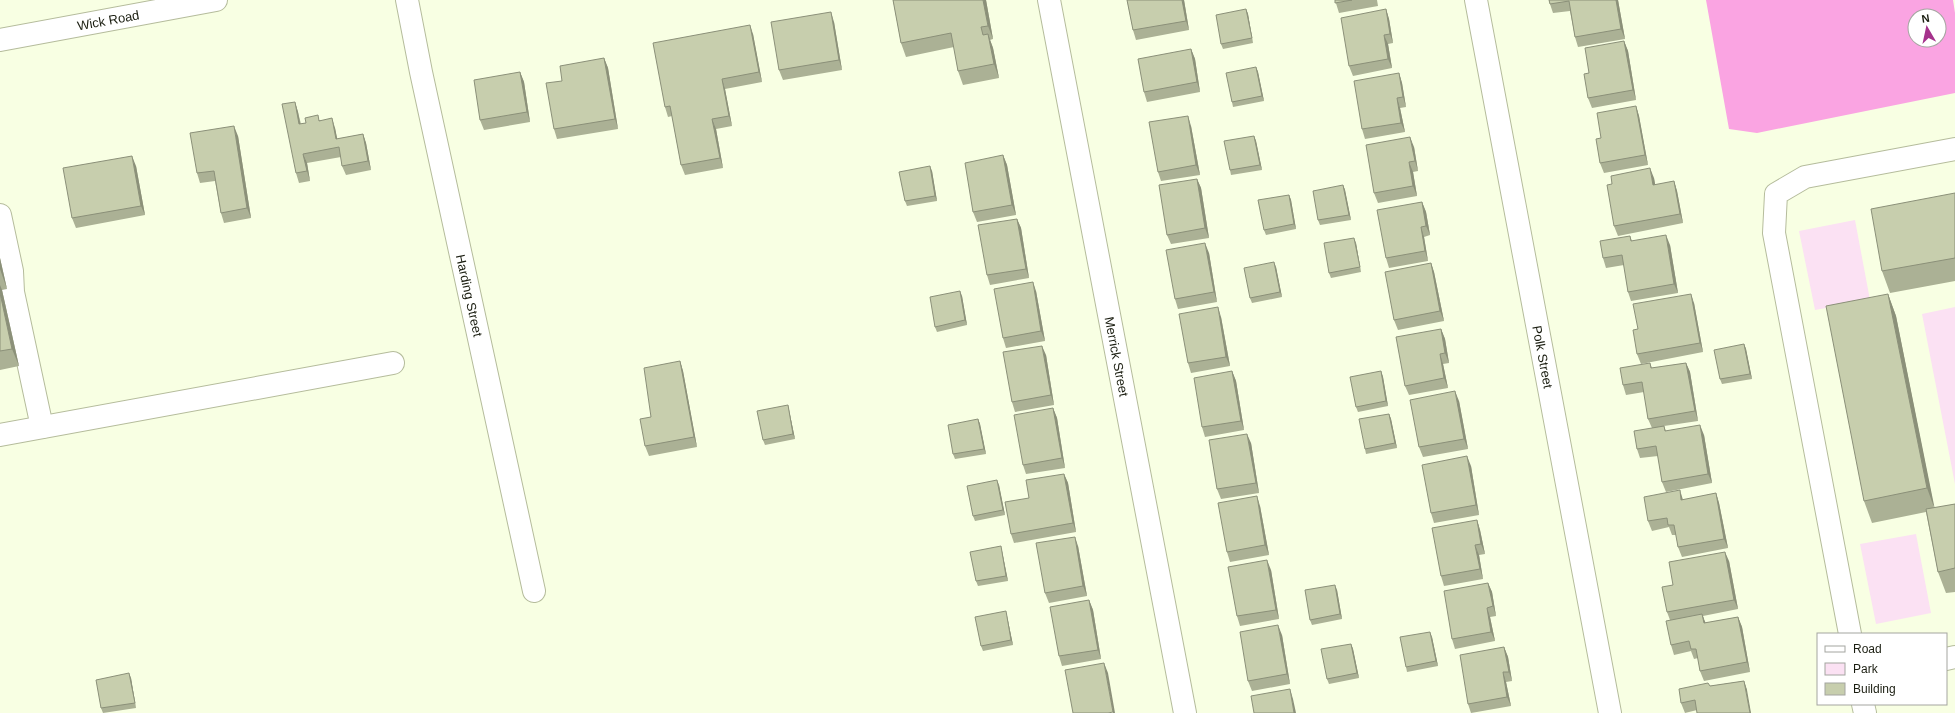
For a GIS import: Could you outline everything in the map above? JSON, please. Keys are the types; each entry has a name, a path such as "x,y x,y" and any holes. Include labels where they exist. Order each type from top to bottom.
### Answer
{"street":[{"name":"Wick Road","path":"0,40 216,0"},
{"name":"Harding Street","path":"407,0 421,72 534,591"},
{"name":"Merrick Street","path":"1049,0 1185,713"},
{"name":"Polk Street","path":"1476,0 1610,713"},
{"path":"1850,633 1774,233 1776,194 1805,177 1955,149"},
{"path":"0,215 12,271 13,292 42,427"},
{"path":"0,435 393,363"}],"green space":[{"path":"1855,220 1870,300 1815,310 1799,231"},
{"path":"1955,307 1955,484 1922,314"},
{"path":"1916,534 1931,613 1876,624 1860,544"}],"shaded area":[{"path":"1706,0 1953,0 1955,13 1955,93 1757,133 1729,129"}],"building":[{"path":"893,0 983,0 988,26 981,27 983,35 988,34 994,64 958,71 951,33 901,43"},
{"path":"1127,0 1182,0 1186,21 1133,30"},
{"path":"1335,0 1352,0 1335,3"},
{"path":"1549,0 1616,0 1621,29 1575,37 1569,1 1550,4"},
{"path":"1246,9 1252,38 1221,44 1216,15"},
{"path":"1386,9 1390,34 1384,35 1388,59 1349,66 1341,18"},
{"path":"831,12 839,60 779,70 771,22"},
{"path":"750,25 759,72 722,79 729,116 712,119 720,158 681,165 670,106 665,107 653,43"},
{"path":"1624,41 1633,90 1588,98 1584,74 1589,73 1585,48"},
{"path":"1191,49 1197,82 1144,92 1138,59"},
{"path":"604,58 615,119 554,129 546,83 562,81 560,66"},
{"path":"1256,67 1262,96 1232,102 1226,73"},
{"path":"520,72 527,112 480,120 474,80"},
{"path":"1399,73 1403,97 1397,98 1401,123 1362,129 1354,81"},
{"path":"295,102 299,124 306,123 305,118 318,115 319,121 332,118 336,139 363,134 368,161 342,166 339,147 303,154 307,171 296,173 282,104"},
{"path":"1636,106 1645,155 1600,163 1596,139 1601,138 1597,113"},
{"path":"1188,116 1196,165 1158,172 1149,122"},
{"path":"234,126 247,208 221,213 214,171 197,173 190,133"},
{"path":"1254,136 1260,165 1230,170 1224,141"},
{"path":"1410,137 1415,161 1409,162 1413,186 1374,193 1366,145"},
{"path":"1003,155 1012,205 973,212 965,163"},
{"path":"132,156 141,206 72,218 63,168"},
{"path":"930,166 935,196 905,201 899,172"},
{"path":"1650,168 1653,185 1674,181 1680,214 1614,226 1607,185 1612,184 1611,176"},
{"path":"1197,179 1205,228 1167,235 1159,185"},
{"path":"1343,185 1349,215 1318,220 1313,191"},
{"path":"1955,193 1955,258 1882,271 1871,209"},
{"path":"1289,195 1294,224 1264,230 1258,200"},
{"path":"1422,202 1426,226 1421,227 1425,251 1386,258 1377,210"},
{"path":"1017,219 1026,269 987,275 978,225"},
{"path":"1666,235 1674,284 1628,292 1622,255 1603,258 1600,241 1630,236 1631,241"},
{"path":"1354,238 1360,267 1329,273 1324,243"},
{"path":"1205,243 1214,292 1175,299 1166,250"},
{"path":"1274,262 1280,292 1250,298 1244,268"},
{"path":"1431,263 1440,311 1394,320 1385,272"},
{"path":"1033,282 1041,331 1003,338 994,289"},
{"path":"960,291 965,320 935,327 930,297"},
{"path":"0,293 12,349 0,351"},
{"path":"1691,294 1700,343 1637,354 1633,330 1638,329 1633,304"},
{"path":"1888,294 1927,488 1864,501 1826,306"},
{"path":"1218,307 1226,357 1188,363 1179,314"},
{"path":"1441,329 1445,353 1440,354 1444,378 1405,386 1396,337"},
{"path":"1744,344 1750,374 1720,379 1714,350"},
{"path":"1042,346 1051,395 1012,402 1003,352"},
{"path":"680,361 694,437 645,446 640,419 651,417 644,368"},
{"path":"1650,363 1651,368 1686,363 1695,411 1648,419 1642,382 1623,385 1620,368"},
{"path":"1232,371 1241,421 1202,427 1194,378"},
{"path":"1381,371 1386,401 1356,407 1350,377"},
{"path":"1455,391 1464,439 1419,447 1410,400"},
{"path":"788,405 793,434 763,440 757,411"},
{"path":"1053,408 1062,458 1023,465 1014,415"},
{"path":"1389,414 1395,443 1365,449 1359,419"},
{"path":"978,419 984,449 953,454 948,425"},
{"path":"1700,425 1708,474 1662,482 1656,446 1637,449 1634,431 1664,426 1665,431"},
{"path":"1247,434 1256,483 1217,489 1209,440"},
{"path":"1467,456 1476,505 1431,513 1422,465"},
{"path":"1064,474 1073,523 1011,534 1005,502 1029,498 1026,480"},
{"path":"997,480 1003,510 973,516 967,486"},
{"path":"1680,490 1681,500 1716,493 1724,539 1678,547 1674,525 1668,525 1667,518 1648,521 1644,497"},
{"path":"1257,496 1265,545 1227,552 1218,503"},
{"path":"1955,504 1955,568 1938,572 1926,509"},
{"path":"1477,520 1481,544 1475,545 1480,569 1441,576 1432,528"},
{"path":"1075,537 1083,586 1045,593 1036,543"},
{"path":"1001,546 1006,576 976,581 970,552"},
{"path":"1725,552 1734,600 1667,612 1662,587 1673,585 1669,562"},
{"path":"1267,560 1276,610 1237,616 1228,567"},
{"path":"1488,583 1493,606 1487,608 1491,632 1452,639 1444,591"},
{"path":"1335,585 1340,614 1310,620 1305,590"},
{"path":"1089,600 1098,650 1059,656 1050,607"},
{"path":"1006,611 1011,640 981,646 975,617"},
{"path":"1702,614 1704,623 1738,617 1747,662 1700,671 1696,649 1691,649 1689,641 1671,645 1666,621"},
{"path":"1278,625 1287,674 1248,681 1240,632"},
{"path":"1430,632 1436,661 1406,667 1400,637"},
{"path":"1351,644 1357,673 1327,679 1321,649"},
{"path":"1504,647 1509,672 1503,672 1507,697 1468,704 1460,655"},
{"path":"1104,663 1113,712 1073,713 1065,670"},
{"path":"129,673 135,703 101,708 96,680"},
{"path":"1744,681 1750,713 1697,713 1695,700 1681,703 1679,689 1708,683 1710,686"},
{"path":"1290,689 1294,713 1254,713 1251,696"}]}
